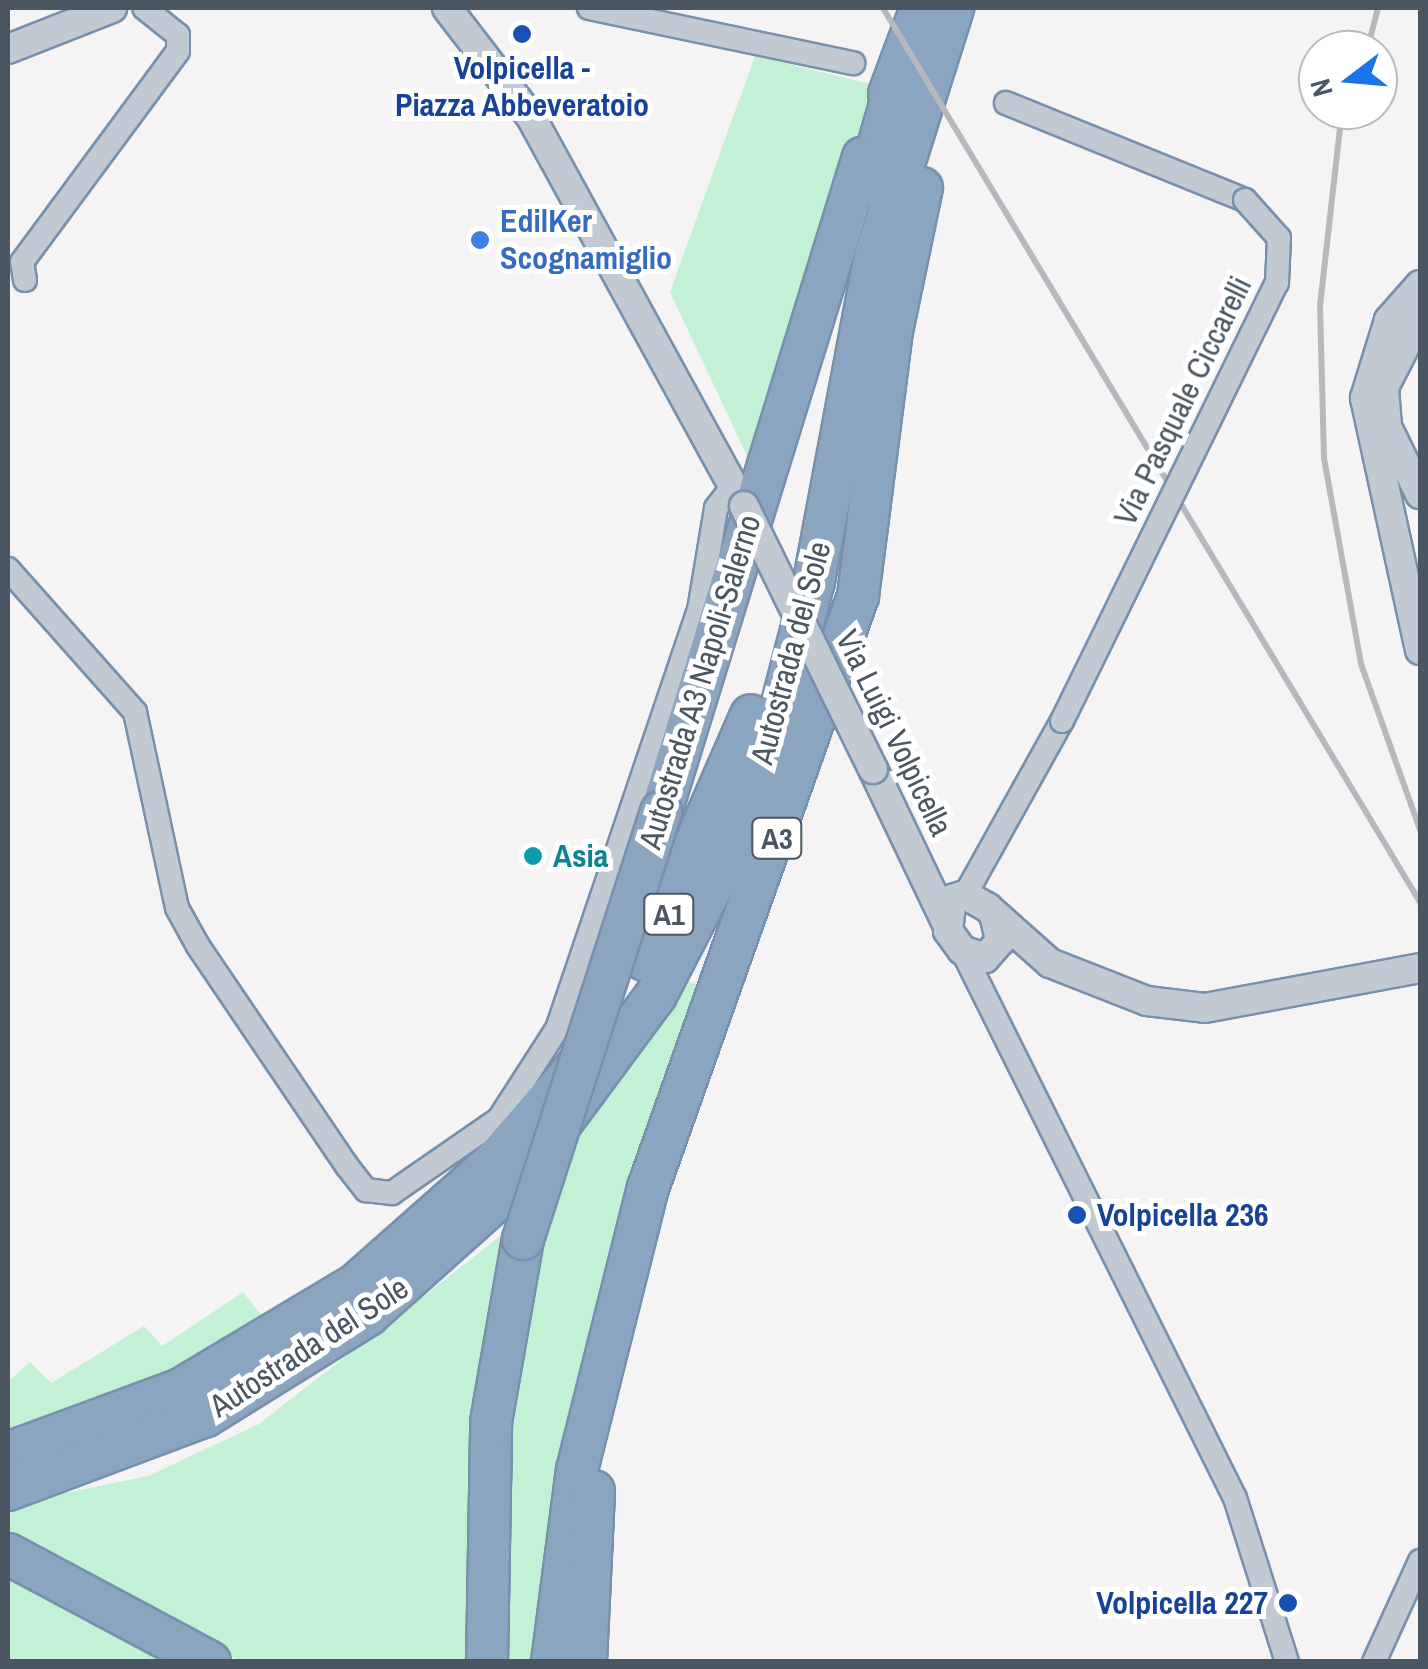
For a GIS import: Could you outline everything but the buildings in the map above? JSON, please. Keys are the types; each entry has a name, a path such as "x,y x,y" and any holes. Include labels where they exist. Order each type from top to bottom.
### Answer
{"highway":[{"name":"Autostrada A3 Napoli-Salerno","path":"487,1662 489,1439 523,1240 661,812 854,181 921,8"},
{"name":"Autostrada del Sole","path":"8,1490 206,1416 368,1315 519,1180 635,1029 699,917 772,738 814,580 875,256 954,8"},
{"name":"A3","path":"552,1662 561,1548 594,1394 654,1171 858,596 904,258 979,8"},
{"name":"Autostrada del Sole","path":"8,1453 181,1389 355,1285 494,1162 618,1008 673,906 764,676 856,226 900,69"},
{"path":"586,1662 602,1437 733,948"},
{"path":"8,1554 210,1662"}],"street":[{"path":"25,280 22,262 178,51 178,36 144,8"},
{"path":"589,8 852,63"},
{"path":"8,49 102,10"},
{"name":"Via Luigi Volpicella","path":"457,10 532,116 738,496 946,922 980,954"},
{"name":"Via Pasquale Ciccarelli","path":"977,903 988,868 1277,283 1279,238 1245,200 1006,103"},
{"path":"1420,285 1389,320 1365,398 1410,571 1420,650"},
{"path":"1420,317 1392,366 1386,427 1420,494"},
{"path":"1392,366 1420,348"},
{"path":"8,569 135,712 177,908 198,946 347,1166 366,1190 392,1192 499,1119 557,1029 699,610 716,508 738,496"},
{"name":"Via Luigi Volpicella","path":"921,866 977,903 1050,963"},
{"path":"946,922 977,903 986,998 1235,1498 1287,1662"},
{"path":"980,954 1050,963 1147,1000 1204,1008 1420,968"},
{"path":"1374,1662 1420,1561"}],"green space":[{"path":"755,56 879,86 757,477 670,292"},
{"path":"681,978 706,988 540,1661 499,1662 498,1472 560,1150 630,1064"},
{"path":"507,1231 475,1440 471,1661 240,1661 8,1542 8,1505 148,1476 259,1424"},
{"path":"243,1292 265,1320 201,1359 8,1433 8,1382 30,1362 51,1383 144,1326 162,1346"},
{"path":"8,1573 177,1661 8,1661"}],"railway":[{"path":"883,8 1420,902"},
{"path":"1372,30 1378,8"},
{"path":"1340,130 1320,305 1324,458 1361,664 1420,830"}],"place":[{"name":"Volpicella - Piazza Abbeveratoio","path":"522,34"},
{"name":"EdilKer Scognamiglio","path":"480,240"},
{"name":"Asia","path":"533,856"},
{"name":"Volpicella 236","path":"1077,1215"},
{"name":"Volpicella 227","path":"1288,1603"}]}
